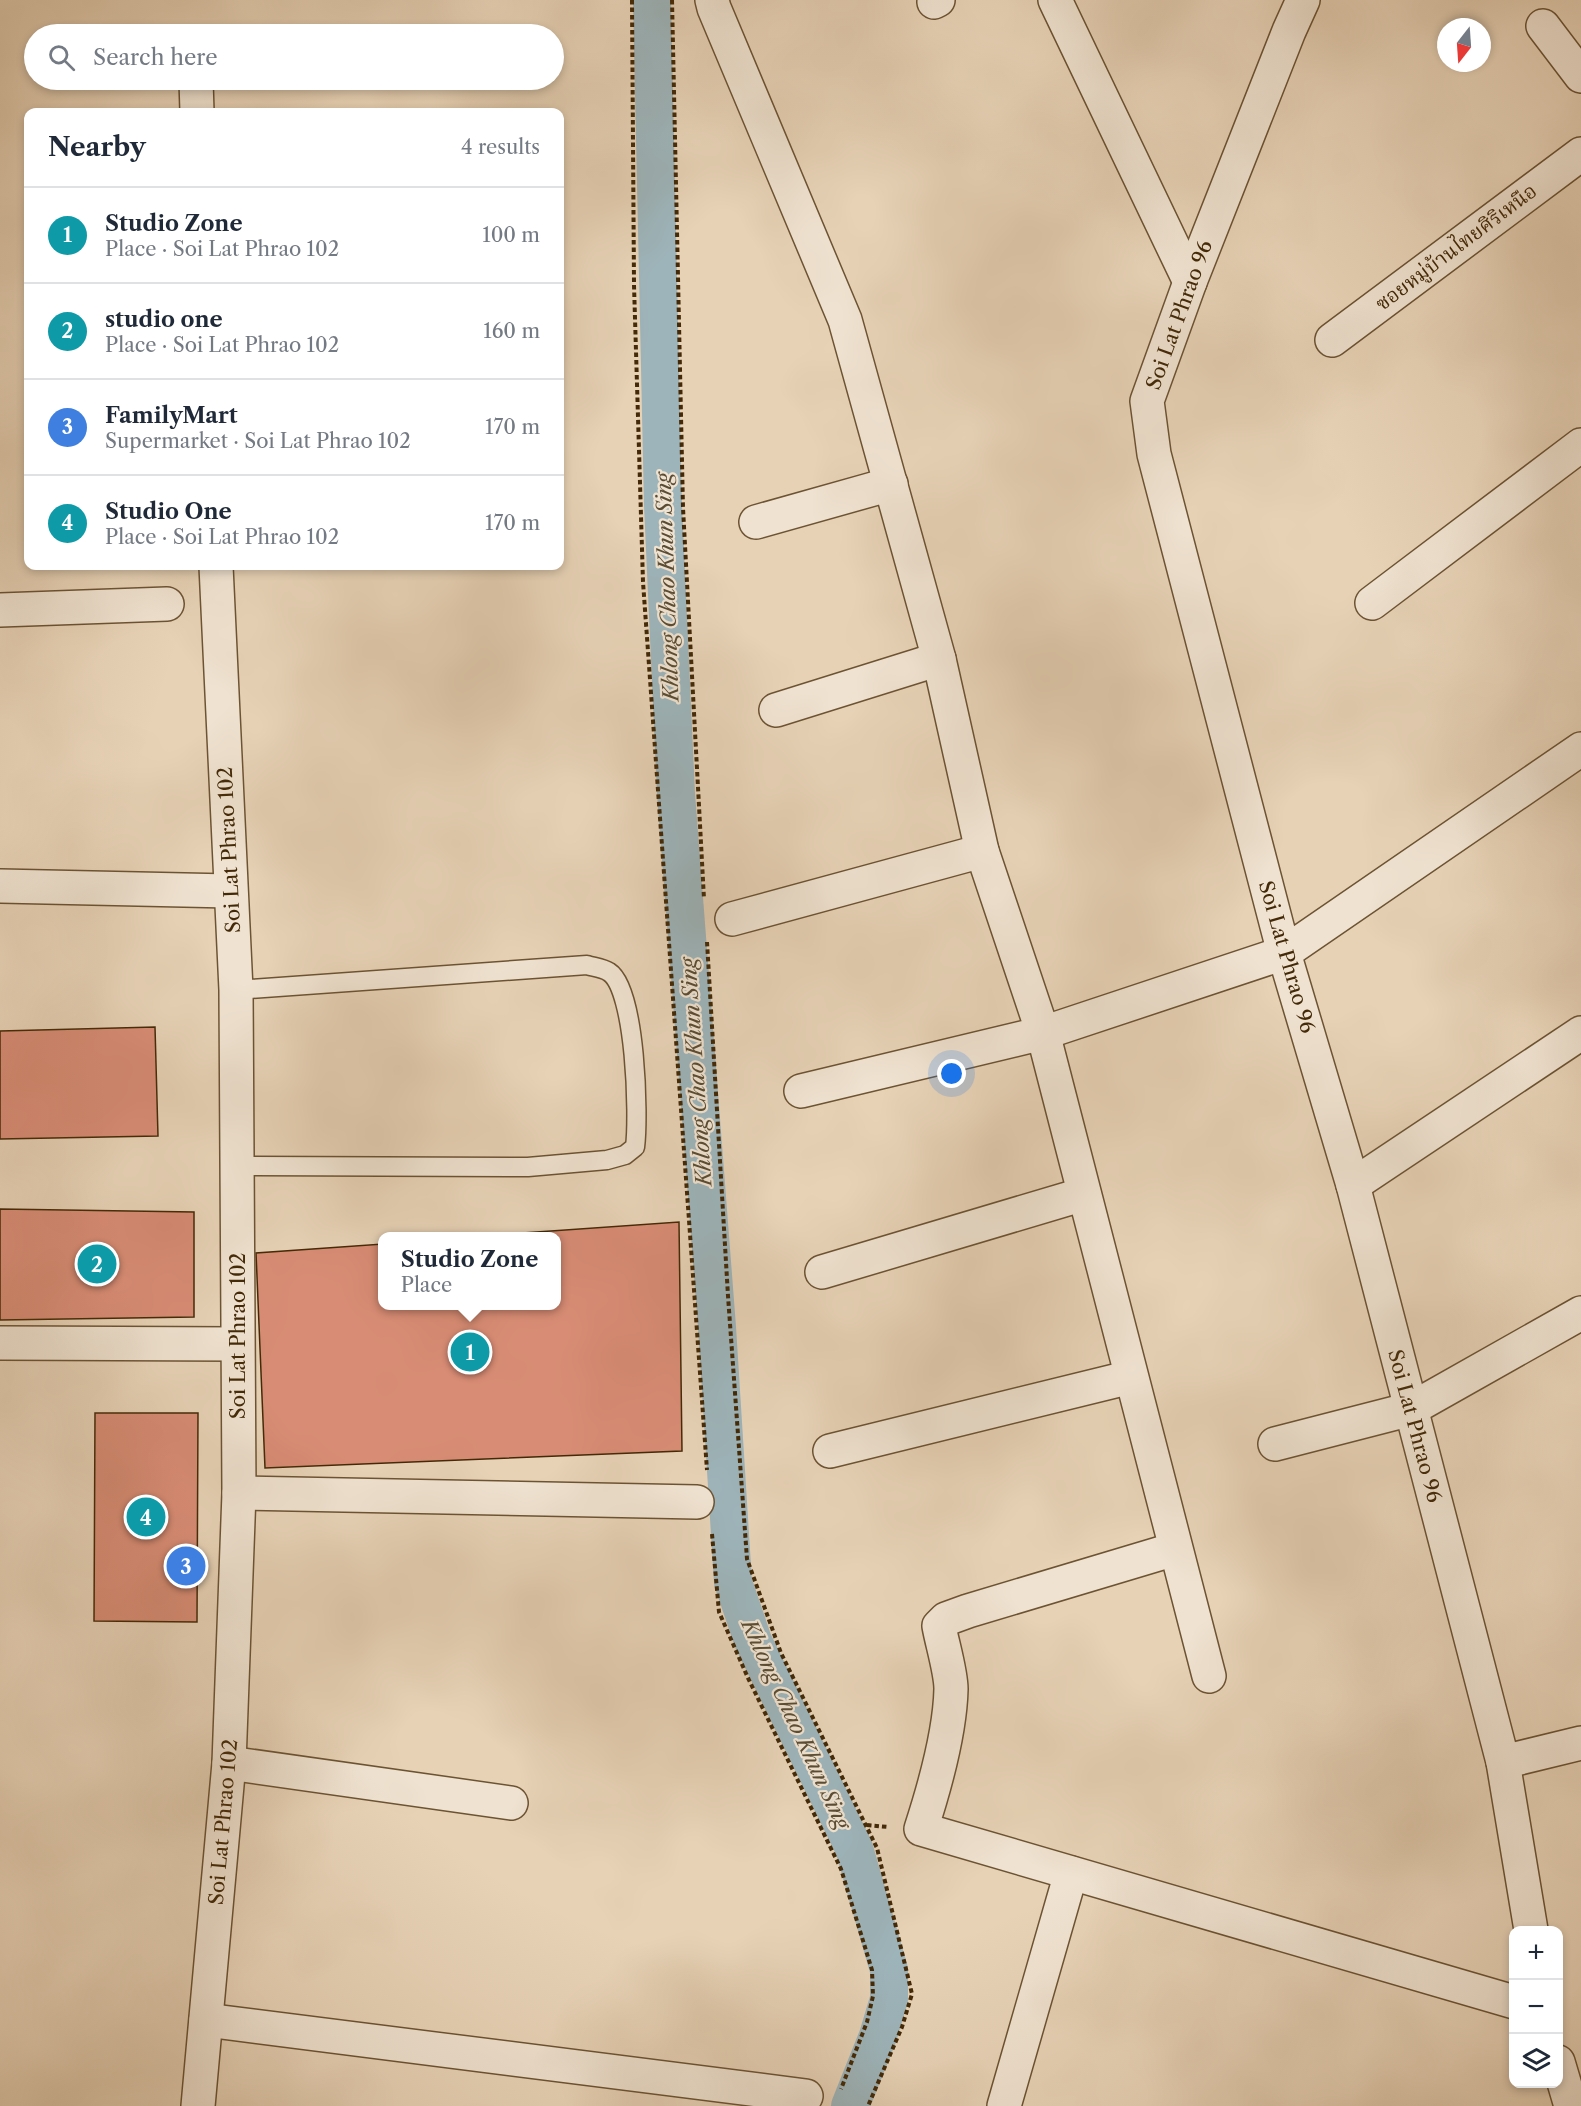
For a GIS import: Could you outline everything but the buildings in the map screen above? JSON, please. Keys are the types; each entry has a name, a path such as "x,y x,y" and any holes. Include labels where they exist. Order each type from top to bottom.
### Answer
{"street":[{"path":"712,0 844,320 939,659 982,851 1043,1034 1209,1676"},
{"path":"1055,0 1190,282"},
{"name":"Soi Lat Phrao 96","path":"1303,0 1288,31 1190,282 1147,401 1152,444 1284,953 1353,1185 1503,1762 1530,1926"},
{"path":"1543,26 1581,76"},
{"path":"196,90 197,108"},
{"name":"ซอยหมู่บ้านไทยศิริเหนือ","path":"1332,340 1581,154"},
{"path":"1372,603 1581,445"},
{"path":"756,522 891,484"},
{"name":"Soi Lat Phrao 102","path":"198,2106 229,1763 239,1493 236,1344 238,1166 236,990 216,570"},
{"path":"0,610 167,604"},
{"path":"776,710 939,659"},
{"path":"801,1090 1043,1034 1284,953 1581,749"},
{"path":"714,921 982,851"},
{"path":"0,886 230,891"},
{"path":"1353,1185 1581,1034"},
{"path":"822,1272 1084,1194"},
{"path":"1275,1444 1411,1409 1581,1313"},
{"path":"0,1343 236,1344"},
{"path":"831,1452 1131,1377"},
{"path":"239,1493 702,1489"},
{"path":"1175,1549 968,1611 946,1620 939,1626 951,1688 944,1737 931,1798 921,1829 1509,2000"},
{"path":"1503,1762 1581,1743"},
{"path":"229,1763 511,1803"},
{"path":"1004,2106 1071,1873"},
{"path":"206,2020 806,2096"},
{"path":"1563,2079 1571,2106"}],"lane":[{"path":"236,990 587,965 609,972 617,982 624,1001 632,1031 636,1110 634,1147 625,1155 607,1160 528,1167 238,1166"}],"path":[{"path":"632,0 634,285 643,582 702,1489"},
{"path":"672,0 683,508 714,921 728,1296 747,1559 781,1653 877,1848 912,1994 902,2027 868,2106"},
{"path":"712,1533 719,1612 748,1678 841,1869 872,1970 873,1996 867,2022 838,2096"}],"waterway":[{"name":"Khlong Chao Khun Sing","path":"652,0 663,505 676,794 717,1327 733,1582 753,1641 854,1848 889,1970 889,1999 878,2036 850,2106"}],"place":[{"name":"studio one","path":"97,1264"},
{"name":"Studio Zone","path":"470,1352"},
{"name":"Studio One","path":"146,1517"},
{"name":"FamilyMart","path":"186,1566"}]}
